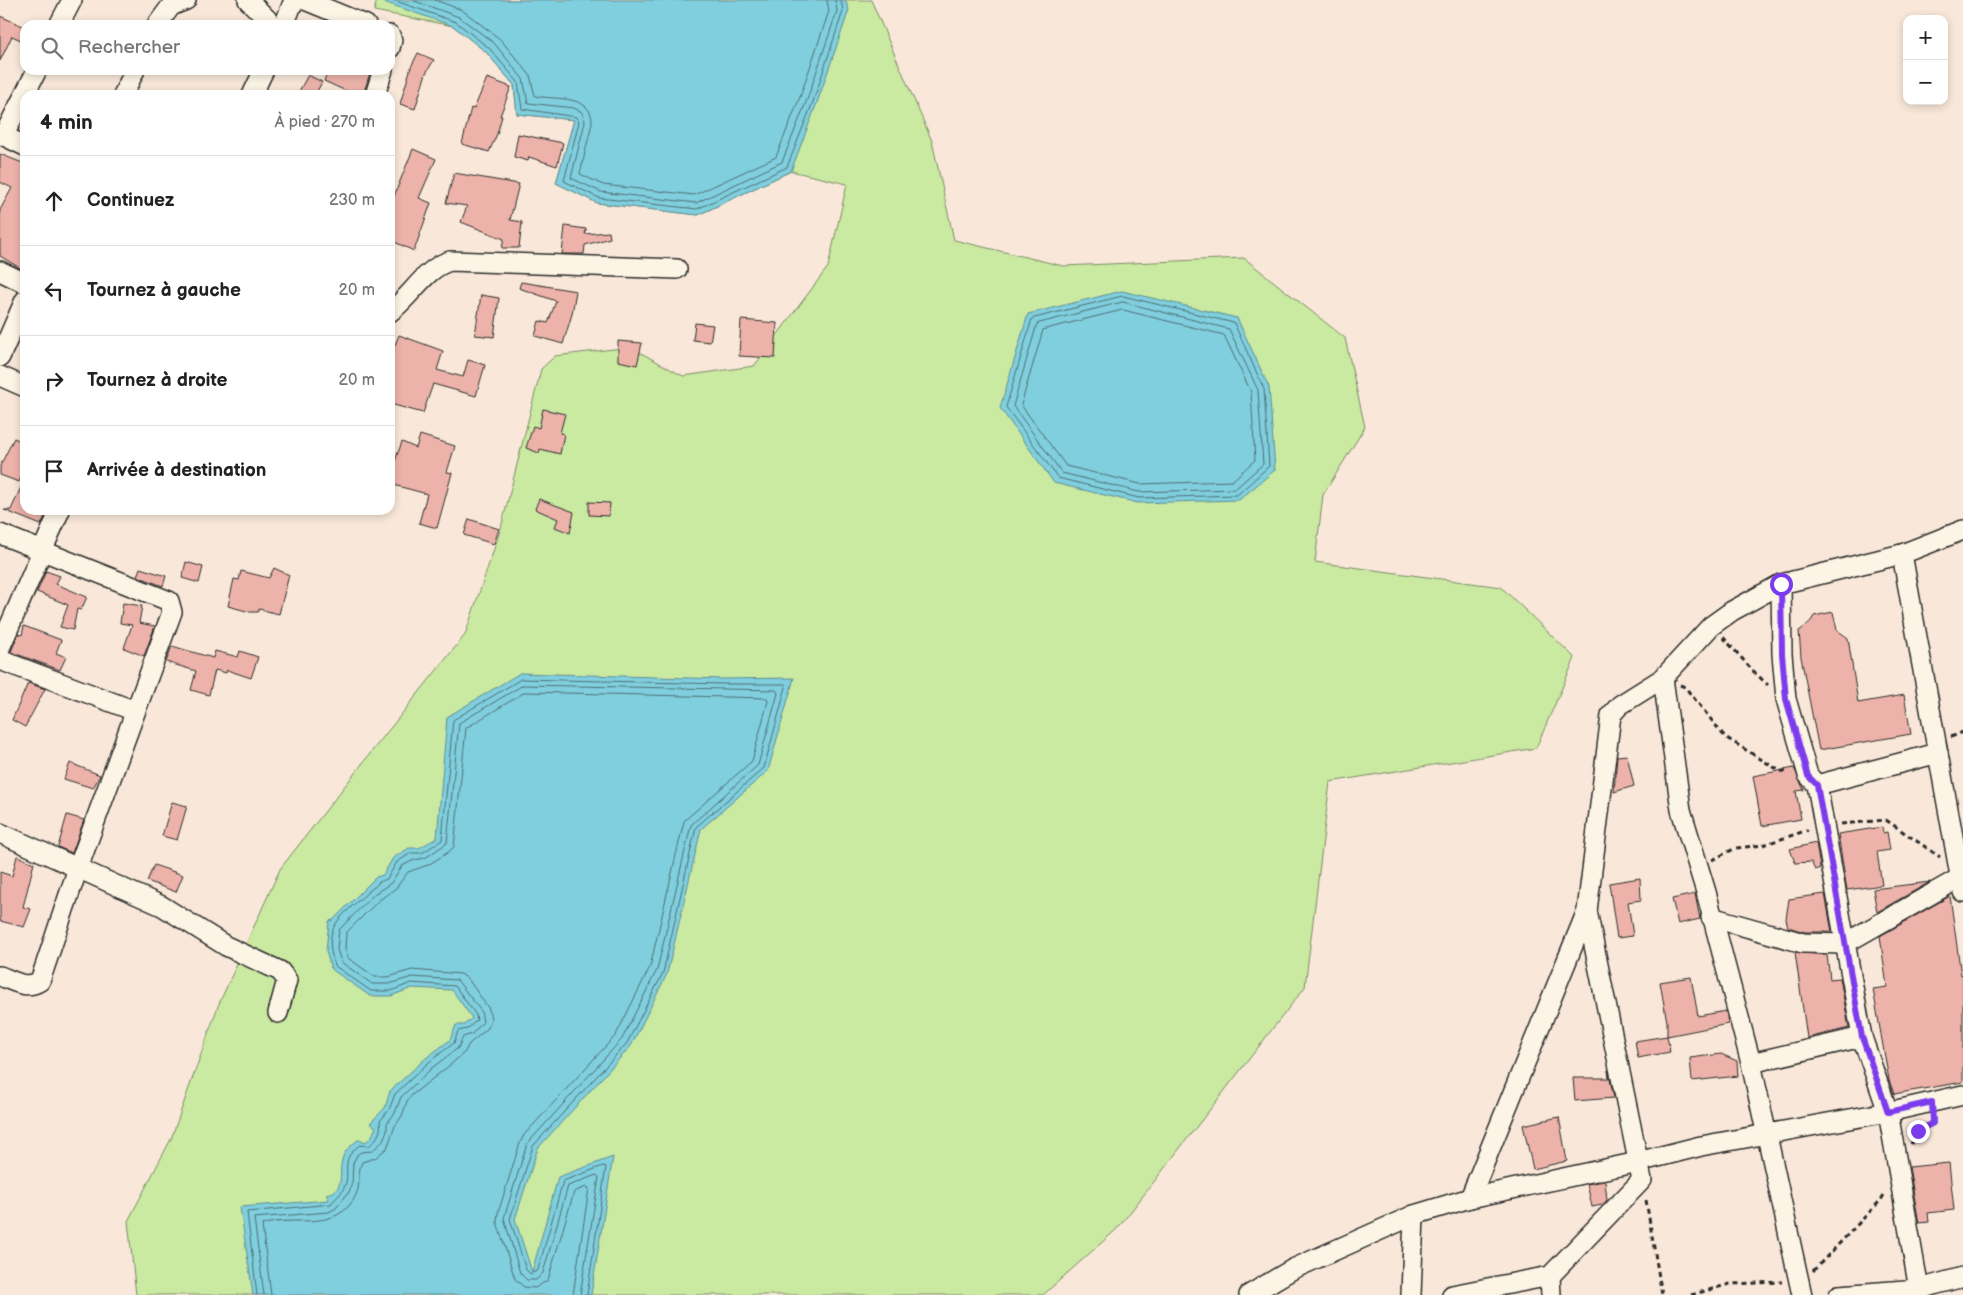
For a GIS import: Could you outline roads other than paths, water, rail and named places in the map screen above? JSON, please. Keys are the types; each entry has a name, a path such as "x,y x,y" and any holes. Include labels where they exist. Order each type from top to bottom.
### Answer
{"street":[{"path":"62,20 72,0"},
{"path":"161,20 171,6 186,0"},
{"path":"248,0 268,20"},
{"path":"286,20 294,0"},
{"path":"305,0 354,20"},
{"path":"26,90 34,75"},
{"path":"125,90 133,75"},
{"path":"254,90 262,75"},
{"path":"377,90 381,75"},
{"path":"20,101 2,134 20,143"},
{"path":"395,309 434,268 450,261 677,270"},
{"path":"0,271 20,281"},
{"path":"0,357 20,311"},
{"path":"0,376 20,385"},
{"path":"0,648 58,515"},
{"path":"1470,1198 1587,911 1611,715 1620,705 1663,678 1711,626 1732,611 1781,584 1902,554 1963,530"},
{"path":"0,534 169,601 172,612 78,868 40,981 34,985 25,986 0,976"},
{"path":"1711,917 1803,943 1844,944 1961,877 1902,554"},
{"path":"1781,584 1782,654 1786,699 1813,780 1824,824 1862,1037 1888,1112 1919,1292"},
{"path":"0,660 135,711"},
{"path":"1663,678 1681,810 1700,870 1750,1063 1801,1290"},
{"path":"1813,780 1938,753"},
{"path":"0,833 162,906 226,946 280,971 288,980 278,1013"},
{"path":"1587,911 1640,1171"},
{"path":"1750,1063 1862,1037"},
{"path":"1249,1295 1293,1269 1414,1215 1470,1198 1640,1171 1702,1146 1767,1136 1963,1095"},
{"path":"1452,1295 1550,1276 1640,1171"},
{"path":"1412,1295 1414,1215"},
{"path":"1550,1276 1551,1295"},
{"path":"1839,1295 1919,1292 1963,1277"}],"water":[{"path":"378,0 845,0 849,10 791,171 698,215 597,203 556,183 574,120 517,114 514,85 486,52 453,26"},
{"path":"1122,291 1237,318 1269,387 1275,470 1239,500 1138,503 1054,483 1000,408 1028,314"},
{"path":"520,673 723,679 794,678 768,771 701,829 667,974 631,1046 538,1148 515,1219 532,1272 558,1177 613,1157 591,1295 253,1295 240,1207 329,1200 326,1194 339,1186 343,1156 359,1139 366,1142 372,1136 376,1127 370,1123 385,1108 390,1091 426,1058 450,1040 456,1025 464,1025 472,1018 452,990 412,988 391,996 370,996 331,969 326,951 329,921 333,920 376,877 383,875 393,858 409,848 419,848 437,838 447,717"}]}
